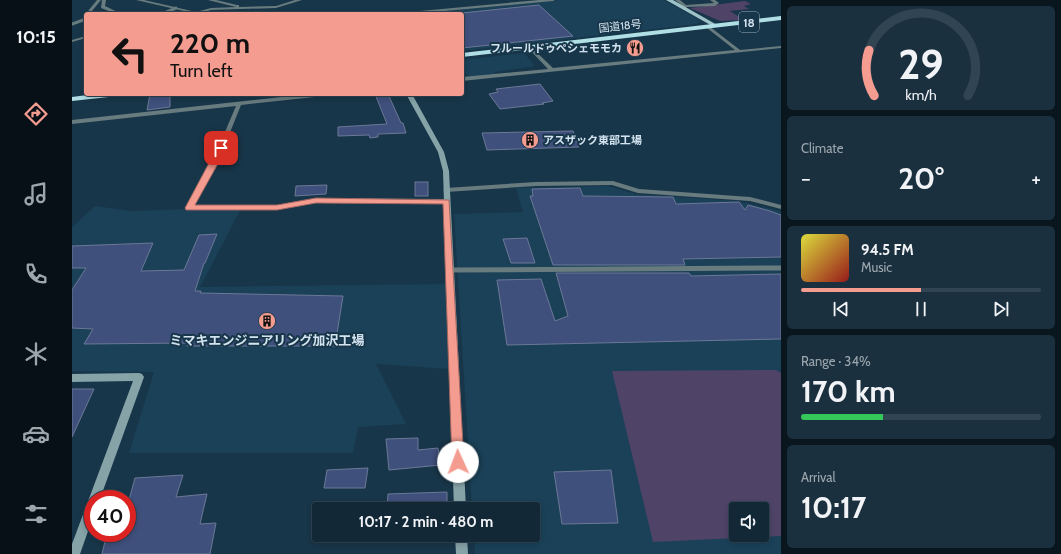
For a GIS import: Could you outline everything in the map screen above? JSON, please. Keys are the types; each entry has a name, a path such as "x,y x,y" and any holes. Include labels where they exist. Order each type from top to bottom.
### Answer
{"highway":[{"name":"国道18号","path":"464,54 781,18"},
{"path":"72,99 98,96"}],"main road":[{"path":"669,0 685,7 712,26"}],"street":[{"path":"104,0 103,7 115,12"},
{"path":"138,0 192,12"},
{"path":"210,0 247,8 264,9 283,7 297,0"},
{"path":"420,12 553,0"},
{"path":"677,0 685,7 715,5 717,3 712,0"},
{"path":"201,12 212,10 223,12 247,8"},
{"path":"712,26 738,50"},
{"path":"72,41 84,38"},
{"path":"530,47 552,70"},
{"path":"464,79 661,60 738,50 781,47"},
{"path":"72,122 307,96"},
{"path":"410,96 441,152 446,171 446,201 460,502"},
{"path":"238,104 216,160 189,208 277,208 316,200 446,201"},
{"path":"446,190 536,184 612,183 638,191 750,199 781,207"},
{"path":"72,378 139,377 97,490"},
{"path":"74,554 84,527"},
{"path":"461,542 462,554"}],"lane":[{"path":"92,12 90,10 99,0"},
{"path":"167,12 176,8"},
{"path":"72,24 84,20"},
{"path":"450,270 781,268"}],"shaded area":[{"path":"561,0 664,0 701,21 697,24 464,51 464,12 435,12"},
{"path":"745,1 751,4 744,6 749,9 730,11 744,20 720,21 690,8"},
{"path":"524,53 535,66 494,72 496,74 468,77 464,72 464,60"},
{"path":"608,186 635,194 737,201 781,211 781,554 475,554 474,542 540,542 540,502 472,502 454,214 523,212 516,188"},
{"path":"95,206 131,211 242,207 200,287 447,284 449,369 376,364 406,424 358,427 353,453 129,453 154,372 72,371 72,227"},
{"path":"776,370 781,373 781,536 769,537 769,502 729,502 729,538 653,542 612,371"}],"building":[{"path":"539,5 573,36 464,48 464,13"},
{"path":"540,84 553,101 542,103 544,104 500,109 489,94 498,92 496,89"},
{"path":"150,96 170,96 170,107 147,110"},
{"path":"376,96 389,96 401,123 403,123 406,133 378,134 378,137 370,138 369,135 338,136 338,127 387,124"},
{"name":"アスザック東部工場","path":"573,131 579,147 487,150 482,133"},
{"path":"415,182 428,182 428,196 415,196"},
{"path":"327,185 326,194 295,196 296,186"},
{"path":"580,188 583,196 673,197 676,204 739,202 745,210 748,205 770,211 781,215 781,257 683,259 685,265 553,265 530,196 533,196 532,189"},
{"path":"217,234 204,263 195,291 201,291 200,293 343,296 335,346 187,346 188,343 84,344 93,329 72,328 72,290 86,268 72,268 72,246 153,243 141,271 184,270 199,235"},
{"path":"527,238 535,263 511,263 503,239"},
{"path":"556,273 689,273 691,276 781,274 781,339 507,345 497,280 541,279 555,321 568,316"},
{"path":"72,389 94,389 72,437"},
{"path":"418,438 418,450 438,448 441,465 389,470 386,439"},
{"path":"368,468 365,488 324,488 327,470"},
{"path":"611,470 618,523 562,524 554,472"},
{"path":"183,475 176,497 207,494 200,524 216,523 210,554 102,554 105,542 136,542 136,490 132,490 135,478"},
{"path":"447,492 447,502 387,502 388,494"}],"place":[{"name":"フルールドゥぺシェモモカ","path":"635,48"},
{"name":"アスザック東部工場","path":"530,140"},
{"name":"ミマキエンジニアリング加沢工場","path":"267,321"}],"route":[{"path":"221,148 216,160 189,208 277,208 316,200 446,201 458,462"}]}
